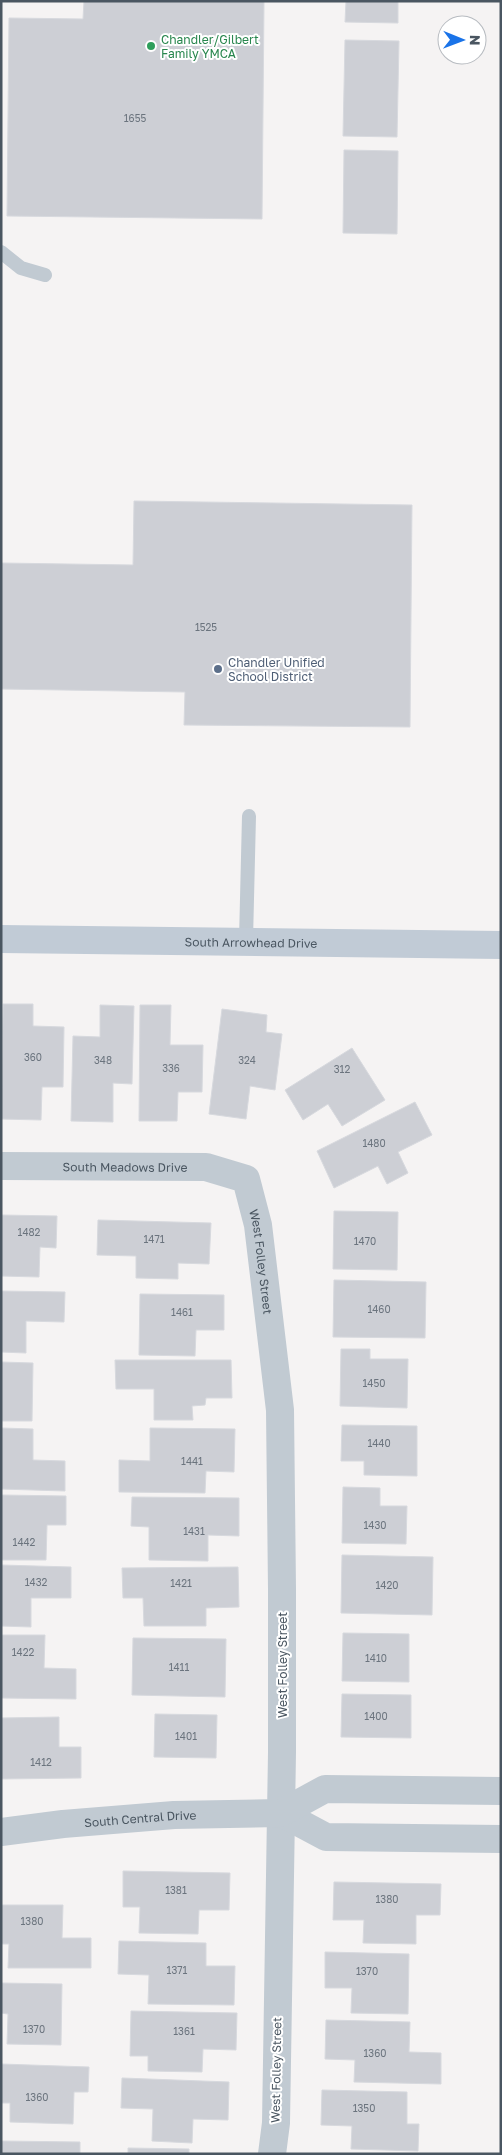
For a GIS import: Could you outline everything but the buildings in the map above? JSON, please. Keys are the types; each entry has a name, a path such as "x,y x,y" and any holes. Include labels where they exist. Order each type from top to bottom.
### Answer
{"street":[{"name":"South Arrowhead Drive","path":"1,939 246,940 501,945"},
{"name":"South Meadows Drive","path":"1,1166 206,1167 246,1179"},
{"name":"West Folley Street","path":"246,1179 258,1225 280,1410 282,1589 281,1813 276,2123 272,2154"},
{"name":"South Central Drive","path":"1,1832 63,1824 174,1814 281,1813 326,1789 501,1791"},
{"name":"South Central Drive","path":"281,1813 326,1837 501,1840"}],"lane":[{"path":"1,252 21,268 45,275"},
{"path":"246,940 249,816"}],"place":[{"name":"Chandler/Gilbert Family YMCA","path":"151,46"},
{"name":"Chandler Unified School District","path":"218,669"}]}
